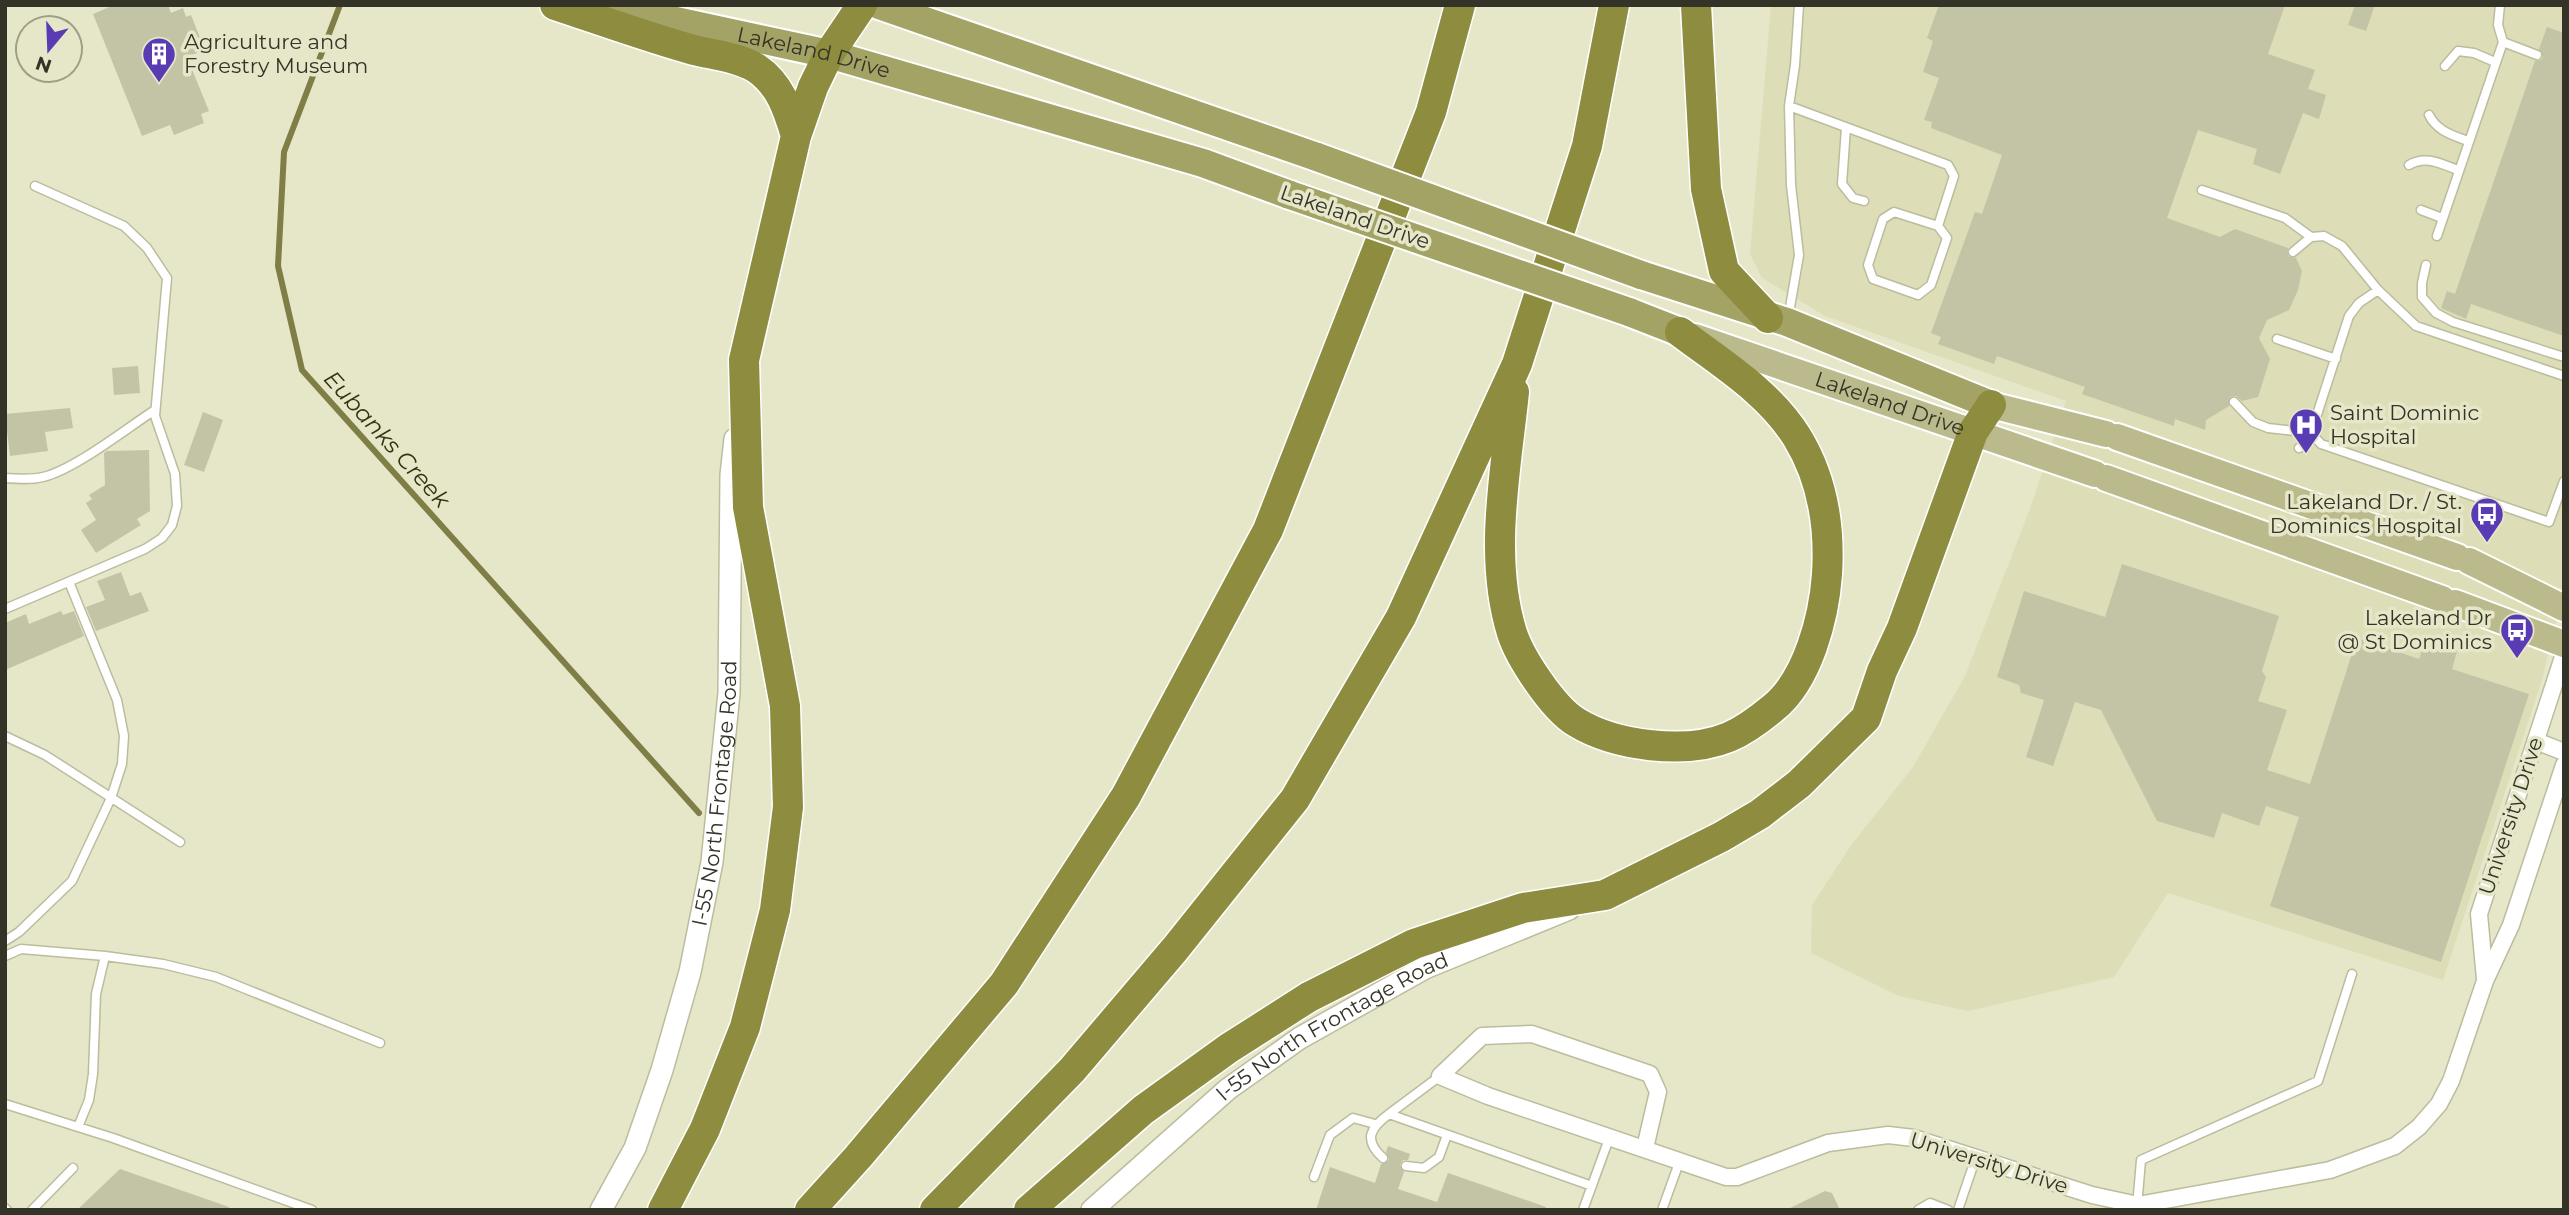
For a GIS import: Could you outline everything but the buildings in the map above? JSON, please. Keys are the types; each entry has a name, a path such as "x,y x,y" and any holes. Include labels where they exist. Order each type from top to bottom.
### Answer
{"highway":[{"path":"555,5 693,50 737,60 755,68 774,85 787,104 796,136"},
{"name":"Lakeland Drive","path":"602,5 830,54 1203,163 1680,332"},
{"path":"663,1210 705,1129 745,1027 775,910 788,807 785,706 748,507 744,360 796,136 813,88 830,54 862,5"},
{"name":"Lakeland Drive","path":"879,5 1317,156 1641,275 1778,320 1991,405"},
{"path":"810,1210 1004,984 1126,796 1268,530 1431,111 1460,5"},
{"path":"935,1210 1080,1060 1175,949 1295,799 1401,617 1517,363 1587,146 1614,5"},
{"path":"1696,5 1706,189 1724,271 1778,320"},
{"path":"1517,363 1502,507 1500,577 1512,635 1539,685 1575,722 1620,740 1682,748 1729,737 1775,707 1805,668 1825,602 1828,544 1819,484 1797,437 1767,399 1680,332"},
{"path":"1029,1210 1143,1110 1229,1048 1309,997 1414,944 1523,908 1605,895 1721,837 1760,814 1799,784 1866,718 1882,671 1902,628 1973,432 1991,405"}],"main road":[{"name":"Lakeland Drive","path":"1680,332 2100,476 2564,643"},
{"name":"Lakeland Drive","path":"1991,405 2111,435 2463,559 2564,608"}],"street":[{"name":"I-55 North Frontage Road","path":"601,1210 635,1148 662,1070 690,972 712,862 729,693 731,475 744,360"},
{"name":"University Drive","path":"2485,981 2479,914 2564,654"},
{"path":"2536,741 2564,752"},
{"name":"University Drive","path":"1440,1076 1488,1096 1726,1177 1737,1177 1828,1143 1888,1135 1914,1138 2137,1208 2330,1170 2395,1146 2419,1127 2439,1104 2451,1081 2485,981 2511,925 2564,765"},
{"name":"I-55 North Frontage Road","path":"1093,1210 1228,1089 1300,1038 1425,968 1605,895"},
{"path":"1440,1076 1482,1036 1532,1034 1576,1048 1650,1074 1658,1091 1645,1148"}],"lane":[{"path":"1778,320 1799,255 1791,184 1789,106 1798,5"},
{"path":"2437,236 2503,42 2498,25 2500,5"},
{"path":"2503,42 2537,55"},
{"path":"2445,66 2458,51 2474,53 2495,62"},
{"path":"1789,106 1948,164 1954,176 1938,226"},
{"path":"2428,115 2443,131 2468,141"},
{"path":"1846,128 1842,184 1853,198 1864,201"},
{"path":"2409,165 2418,160 2429,160 2458,170"},
{"path":"5,609 145,549 162,538 172,525 177,506 175,474 155,416 168,293 167,278 147,248 124,226 35,186"},
{"path":"2202,190 2285,218 2311,237"},
{"path":"2421,210 2442,218"},
{"path":"1894,212 1938,226 1947,238 1931,285 1918,295 1873,279 1868,265 1883,219 1894,212"},
{"path":"2292,252 2311,237 2324,236 2342,246 2378,290 2416,326 2564,376"},
{"path":"2426,265 2422,297 2436,313 2453,322 2564,358"},
{"path":"2299,447 2307,442 2311,433 2349,316 2359,303 2378,290"},
{"path":"2277,339 2336,359"},
{"path":"2234,402 2253,422 2268,428 2311,433 2321,444 2549,522 2564,481"},
{"path":"5,478 23,480 44,477 65,469 155,410"},
{"path":"5,941 19,932 72,881 111,798 122,764 124,736 117,700 69,582"},
{"path":"5,736 45,755 180,842"},
{"path":"5,956 22,949 163,964 216,977 380,1043"},
{"path":"78,1127 89,1100 93,1074 96,994 106,956"},
{"path":"2137,1208 2141,1160 2318,1081 2351,974"},
{"path":"1384,1158 1374,1149 1371,1138 1375,1124 1440,1076"},
{"path":"5,1104 312,1210"},
{"path":"1389,1114 1592,1186"},
{"path":"1314,1177 1330,1135 1353,1118 1375,1124"},
{"path":"1406,1166 1424,1168 1439,1157 1447,1135"},
{"path":"1583,1210 1610,1136"},
{"path":"1958,1210 1976,1157"},
{"path":"1662,1210 1679,1160"},
{"path":"32,1210 73,1168"},
{"path":"1918,1210 1930,1203 1948,1210"}],"shaded area":[{"name":"Saint Dominic Hospital","path":"1771,5 2564,5 2564,588 2542,680 2443,980 2168,893 2114,977 1968,1011 1899,996 1811,953 1812,905 1852,844 1913,767 1965,676 2030,509 2066,401 1825,316 1762,278 1750,254"}],"waterway":[{"name":"Eubanks Creek","path":"340,5 284,152 278,266 302,370 699,813"}],"place":[{"name":"Agriculture and Forestry Museum","path":"159,84"},
{"name":"Saint Dominic Hospital","path":"2306,455"},
{"name":"Lakeland Dr. / St. Dominics Hospital","path":"2487,544"},
{"name":"Lakeland Dr @ St Dominics","path":"2517,660"}]}
